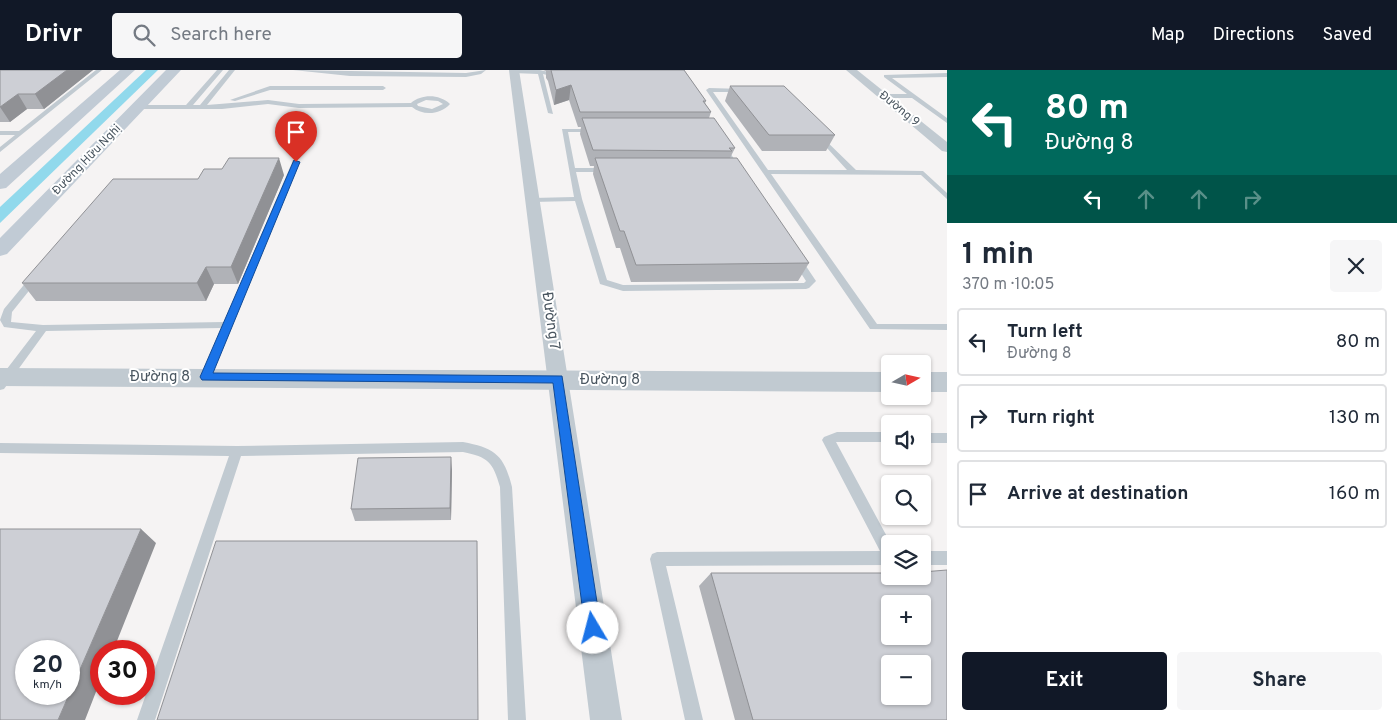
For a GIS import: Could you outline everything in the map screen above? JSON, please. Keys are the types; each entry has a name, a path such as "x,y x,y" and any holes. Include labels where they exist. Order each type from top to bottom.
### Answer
{"main road":[{"path":"0,184 128,70"},
{"name":"Đường Hữu Nghị","path":"0,250 174,70"}],"street":[{"name":"Đường 9","path":"851,70 947,148"},
{"name":"Đường 7","path":"515,71 606,720"},
{"name":"Đường 8","path":"2,380 206,377 881,382"},
{"path":"931,382 947,382"}],"lane":[{"path":"0,150 100,70"},
{"path":"188,107 220,70"},
{"path":"202,107 232,70"},
{"path":"296,70 350,74 466,74 477,73 483,70"},
{"path":"515,71 548,72 565,76"},
{"path":"540,72 551,113"},
{"path":"947,75 886,76 947,121"},
{"path":"202,107 251,95 270,88 383,88"},
{"path":"746,90 709,90 874,327 947,327"},
{"path":"884,96 914,96"},
{"path":"138,107 222,107 268,102 310,106 414,105"},
{"path":"564,130 712,130 738,171 811,281 806,286 623,288 610,285 603,282 578,199 564,130"},
{"path":"814,132 854,173"},
{"path":"0,133 21,133"},
{"path":"206,377 296,162"},
{"path":"572,170 621,170"},
{"path":"728,171 738,171"},
{"path":"766,172 923,173 947,197"},
{"path":"533,200 578,199"},
{"path":"41,270 7,311 5,320 8,325 43,328 227,325"},
{"path":"2,380 43,328"},
{"path":"881,438 837,437 828,440 881,539"},
{"path":"931,438 947,438"},
{"path":"0,448 237,451 463,447 483,450 493,456 499,465 506,487 517,720"},
{"path":"146,720 237,451"},
{"path":"694,720 657,559 881,556"},
{"path":"931,558 947,558"}],"water":[{"path":"146,70 158,70 0,223 0,207"}],"building":[{"path":"0,70 67,70 35,94 18,94 0,107"},
{"path":"551,70 684,70 706,101 703,101 711,112 580,112 571,85 556,90"},
{"path":"730,86 784,86 835,135 769,135"},
{"path":"582,118 714,118 735,148 729,148 732,151 593,150"},
{"path":"229,158 279,158 231,267 206,267 197,283 22,283 113,179 198,179 204,169 222,169"},
{"path":"595,158 737,158 809,263 636,265 624,231 620,231"},
{"path":"451,457 450,508 351,509 358,458"},
{"path":"0,529 141,529 93,640 90,640 90,646 80,669 80,640 15,640 15,705 65,705 58,720 0,720"},
{"path":"216,541 477,541 478,720 157,720"},
{"path":"947,570 947,720 753,720 711,573 881,573 881,585 931,585 931,571"}],"route":[{"path":"296,162 206,377 558,379 593,628"}]}
